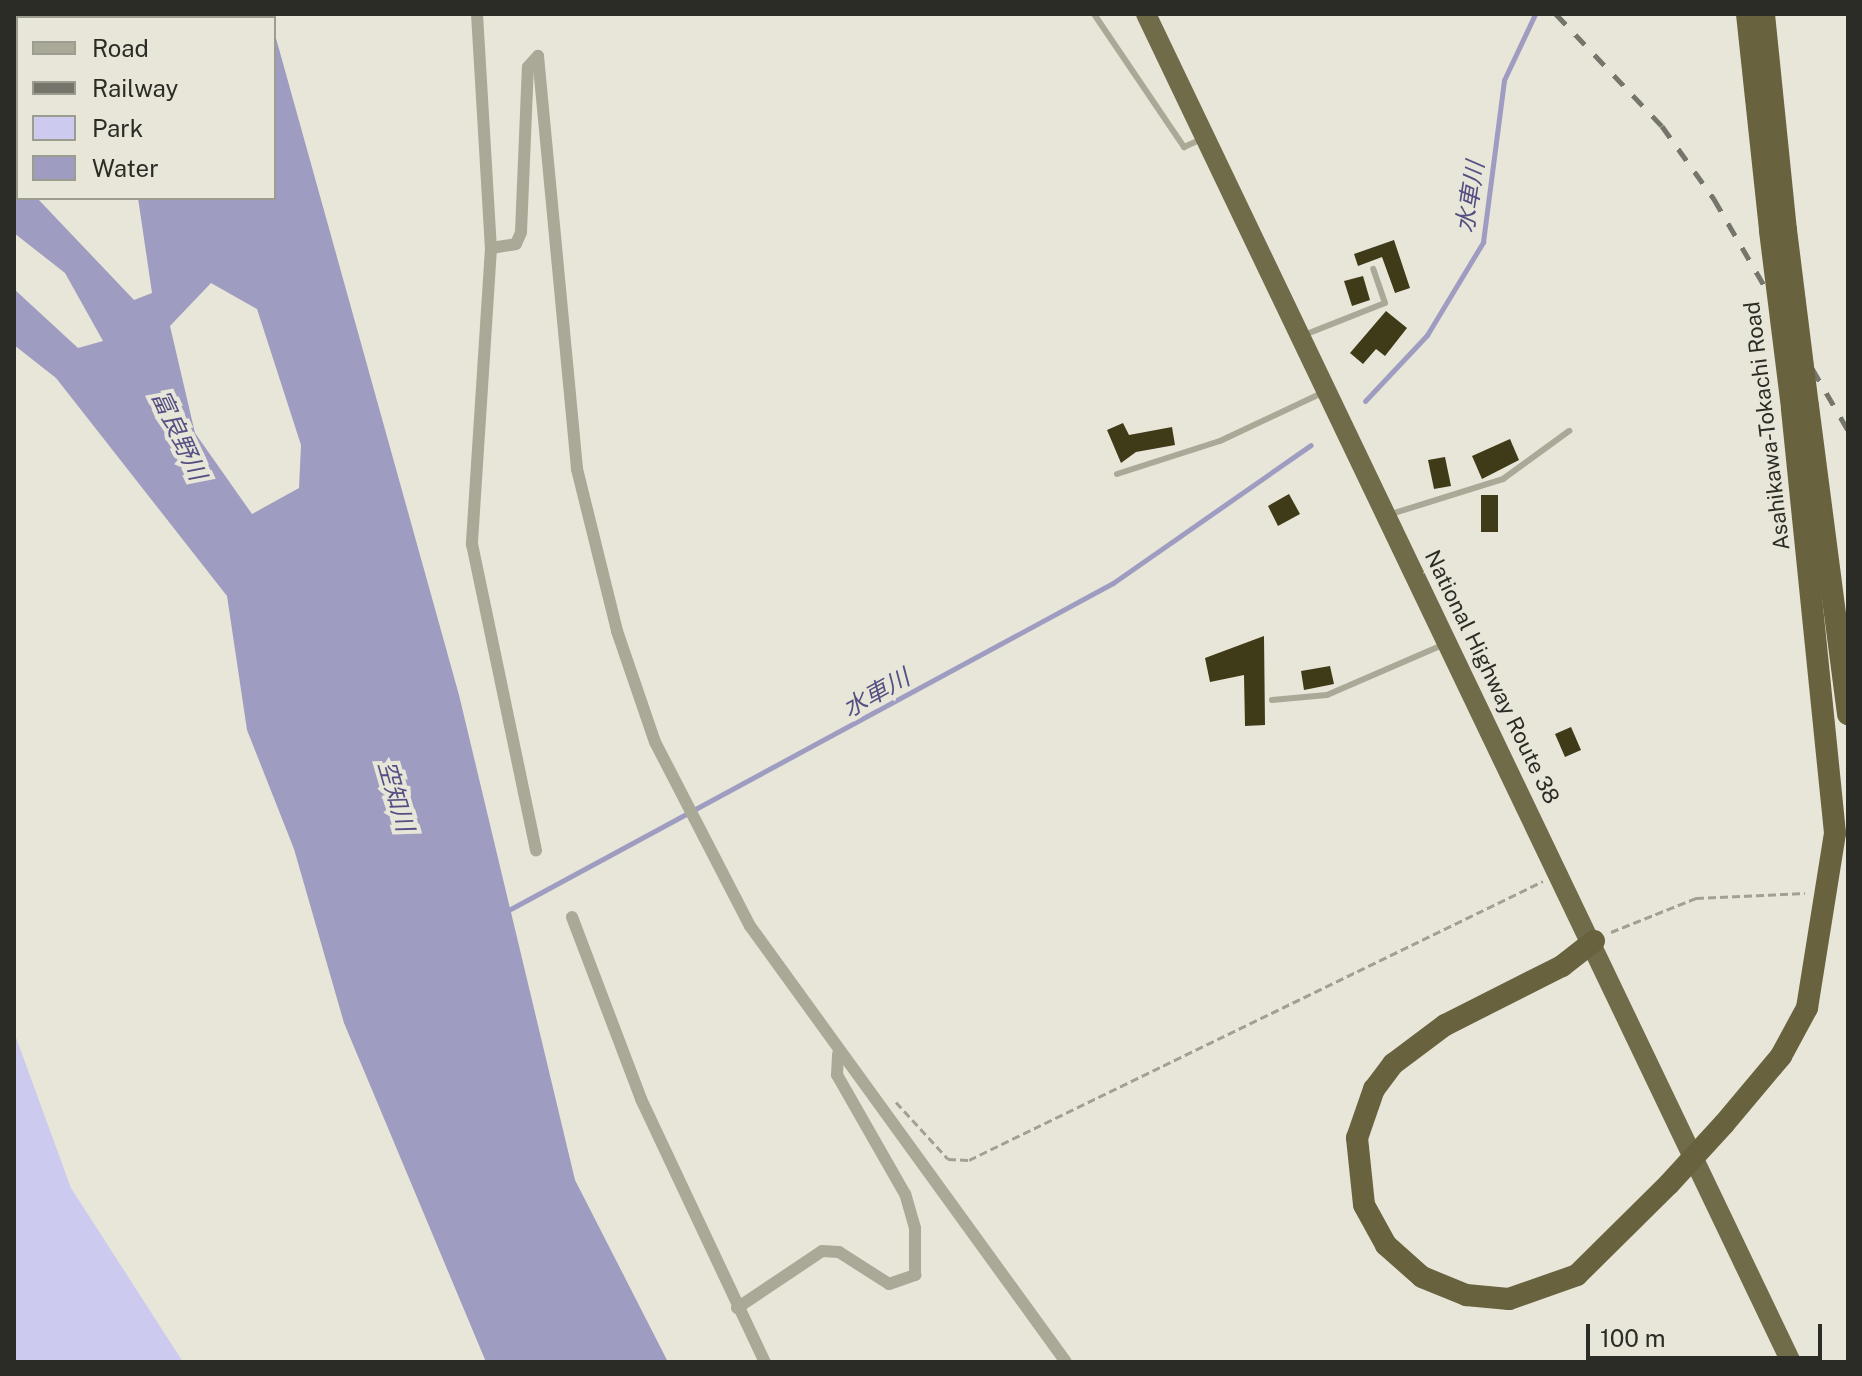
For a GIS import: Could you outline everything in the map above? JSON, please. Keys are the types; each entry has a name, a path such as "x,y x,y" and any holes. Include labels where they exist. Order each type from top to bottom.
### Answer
{"highway":[{"name":"National Highway Route 38","path":"1146,14 1594,941 1791,1362"},
{"name":"Asahikawa-Tokachi Road","path":"1747,14 1800,407 1848,714"},
{"name":"Asahikawa-Tokachi Road","path":"1764,14 1778,230"},
{"name":"Asahikawa-Tokachi Road","path":"1594,941 1562,966 1445,1025 1393,1064 1374,1089 1357,1138 1364,1205 1386,1245 1422,1277 1466,1295 1509,1299 1577,1275 1669,1184 1724,1124 1781,1056 1807,1008 1835,833 1800,407"}],"street":[{"path":"477,14 491,248 472,544 536,850"},
{"path":"491,248 516,244 521,232 528,67 538,56 563,368 580,482 617,631 698,835 838,1054 1066,1362"},
{"path":"572,917 608,1022 737,1308 765,1362"},
{"path":"737,1308 822,1251 839,1252 889,1284 915,1275 915,1228 905,1194 837,1075 838,1054"}],"lane":[{"path":"1094,14 1184,147 1205,137"},
{"path":"1301,336 1385,303 1373,269"},
{"path":"1117,474 1220,441 1327,390"},
{"path":"1388,515 1503,479 1569,431"},
{"path":"1272,700 1327,695 1448,642"}],"path":[{"path":"890,1095 938,1151 969,1160 1560,872"},
{"path":"1594,941 1696,898 1805,893"}],"green space":[{"path":"14,1032 71,1188 183,1362 14,1362"}],"water":[{"path":"134,14 269,16 134,16"},
{"path":"276,38 459,695 575,1180 668,1362 486,1362 344,1023 294,849 247,730 227,596 56,378 14,345 14,289 78,348 103,341 65,273 14,233 14,177 16,200 39,200 134,300 152,293 138,200 276,200","holes":["211,283 257,309 301,445 299,488 252,514 195,433 170,326"]}],"building":[{"path":"1394,240 1410,288 1395,293 1382,257 1358,266 1354,254"},
{"path":"1363,276 1370,300 1352,306 1344,281"},
{"path":"1386,311 1407,328 1385,356 1376,349 1363,364 1350,353"},
{"path":"1123,423 1129,435 1172,427 1175,445 1136,452 1121,463 1107,430"},
{"path":"1510,439 1519,460 1482,479 1472,456"},
{"path":"1445,457 1451,486 1434,489 1428,460"},
{"path":"1289,494 1300,514 1278,526 1268,506"},
{"path":"1481,495 1498,495 1498,532 1481,532"},
{"path":"1264,636 1265,725 1245,726 1244,675 1210,682 1205,658"},
{"path":"1330,666 1334,684 1304,690 1301,671"},
{"path":"1571,727 1581,750 1565,757 1555,734"}],"waterway":[{"name":"水車川","path":"1365,401 1427,335 1483,242 1504,80 1535,14"},
{"name":"水車川","path":"503,913 1113,583 1311,445"}],"railway":[{"path":"1556,14 1662,126 1714,199 1848,430"}],"water label":[{"name":"富良野川","path":"179,435"},
{"name":"空知川","path":"396,796"}]}
